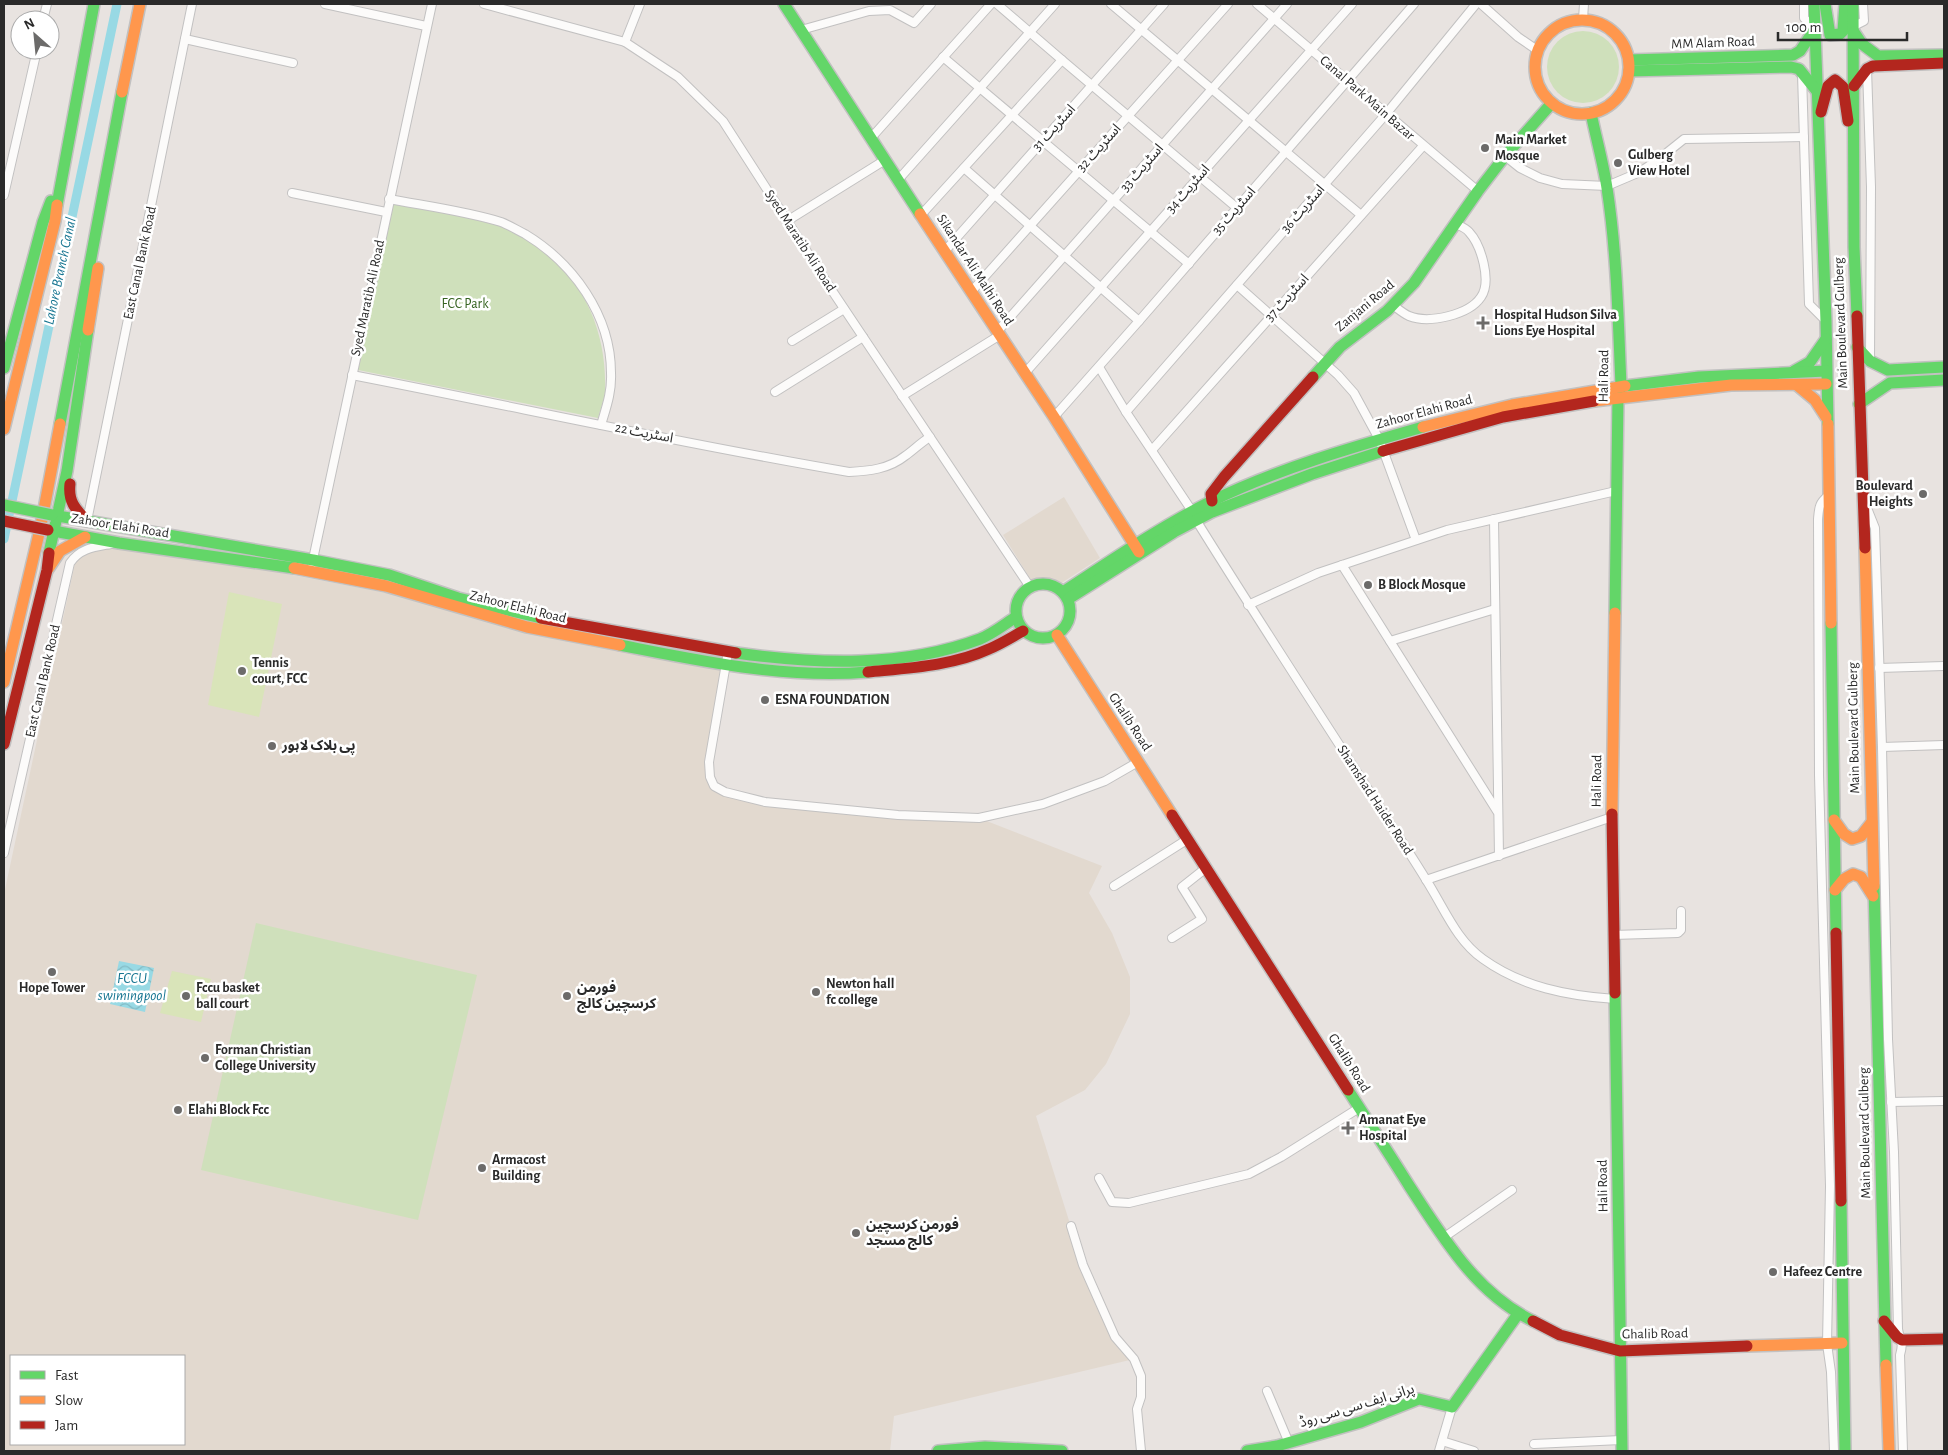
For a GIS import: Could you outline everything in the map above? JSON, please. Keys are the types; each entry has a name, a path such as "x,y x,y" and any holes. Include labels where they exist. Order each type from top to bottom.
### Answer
{"main road":[{"path":"4,429 55,220 61,177 94,4"},
{"path":"4,682 41,525 103,187 140,4"},
{"name":"Sikandar Ali Malhi Road","path":"784,4 944,252 1054,417 1138,550"},
{"name":"Main Boulevard Gulberg","path":"1814,4 1826,321 1845,1451"},
{"path":"1825,4 1828,31 1830,35 1835,35 1843,31 1845,4"},
{"name":"Main Boulevard Gulberg","path":"1853,4 1854,247 1864,499 1884,1321 1889,1451"},
{"path":"1583,19 1599,23 1614,32 1624,45 1629,66 1626,83 1617,98 1603,109 1583,114 1566,112 1552,104 1542,93 1536,79 1534,59 1537,50 1544,37 1555,27 1568,21 1583,19"},
{"name":"MM Alam Road","path":"1629,66 1793,55 1800,51 1815,29"},
{"path":"1854,29 1868,50 1878,56 1944,54"},
{"path":"1854,86 1867,69 1873,66 1944,63"},
{"name":"MM Alam Road","path":"1629,66 1791,67 1802,72"},
{"path":"1802,72 1816,90"},
{"path":"1818,123 1828,86 1835,80 1843,87 1845,96 1855,182"},
{"name":"Zanjani Road","path":"1212,501 1210,497 1215,488 1324,363 1349,338 1393,305 1414,283 1478,191 1505,156 1552,104"},
{"name":"Hali Road","path":"1591,113 1607,186 1617,283 1620,391 1616,491 1612,817 1621,1446"},
{"path":"4,368 43,222 61,177"},
{"path":"4,744 47,570 50,531 67,471 98,267 103,187"},
{"path":"4,330 16,321"},
{"path":"1793,372 1810,362 1826,338"},
{"path":"1857,347 1870,361 1888,370 1944,367"},
{"name":"Zahoor Elahi Road","path":"1620,391 1651,381 1826,371"},
{"path":"1859,404 1890,383 1944,380"},
{"name":"Zahoor Elahi Road","path":"1066,596 1194,516 1212,501 1263,480 1500,407 1620,391 1731,385 1826,384"},
{"path":"1797,385 1815,400 1827,419"},
{"name":"Zahoor Elahi Road","path":"1194,516 1274,488 1381,445"},
{"path":"67,471 71,480 68,494 72,506 87,521"},
{"name":"Zahoor Elahi Road","path":"4,506 312,565 526,627 726,666 806,673 863,672 920,667 973,655 1024,631"},
{"name":"Zahoor Elahi Road","path":"4,521 119,543 389,575 458,598 533,617 728,652 789,660 852,660 914,655 958,646 982,638 1016,617"},
{"path":"47,570 60,551 85,537"},
{"path":"1038,584 1047,584 1056,587 1066,596 1070,616 1063,630 1057,635 1039,639 1024,631 1016,617 1016,608 1018,600 1030,588 1038,584"},
{"name":"Ghalib Road","path":"1057,635 1444,1238 1474,1278 1491,1294 1518,1314 1560,1335 1620,1350 1842,1343"},
{"path":"1834,820 1843,835 1851,840 1865,834 1872,822"},
{"path":"1835,890 1844,879 1853,874 1861,877 1874,898"},
{"path":"1452,1407 1518,1314"},
{"path":"1884,1321 1903,1344 1944,1346"},
{"path":"1903,1344 1944,1339"},
{"name":"پرانی ایف سی سی روڈ","path":"1247,1451 1289,1443 1361,1422 1419,1399 1452,1407"},
{"path":"939,1451 985,1447 1062,1451"}],"street":[{"name":"East Canal Bank Road","path":"87,521 192,4"},
{"path":"325,4 426,26"},
{"path":"359,12 363,4"},
{"name":"Syed Maratib Ali Road","path":"312,565 432,4"},
{"name":"Syed Maratib Ali Road","path":"484,4 625,42 678,77 723,121 862,337 1030,588"},
{"path":"625,42 640,4"},
{"path":"801,30 870,11 890,10 914,23 931,4"},
{"path":"871,138 991,4"},
{"path":"997,4 1237,208"},
{"path":"898,180 1055,4"},
{"path":"1111,4 1361,215"},
{"name":"اسٹریٹ 31","path":"944,252 1164,4"},
{"name":"اسٹریٹ 32","path":"971,292 1228,4"},
{"name":"Canal Park Main Bazar","path":"1257,4 1478,191"},
{"name":"اسٹریٹ 33","path":"902,396 998,333 1211,88 1287,4"},
{"name":"اسٹریٹ 34","path":"1025,373 1351,4"},
{"name":"اسٹریٹ 35","path":"1054,417 1414,4"},
{"name":"اسٹریٹ 36","path":"1126,412 1386,114 1476,4"},
{"path":"1481,4 1518,37 1537,50"},
{"path":"1583,19 1584,4"},
{"path":"1804,4 1804,18 1815,29"},
{"path":"1854,29 1864,21 1863,4"},
{"path":"186,39 293,62"},
{"path":"943,57 1189,264"},
{"path":"4,195 4,185 35,60"},
{"path":"921,215 1062,60"},
{"path":"1867,69 1871,187 1870,361"},
{"path":"1802,72 1810,304 1826,321"},
{"path":"1505,156 1520,168 1547,180 1562,184 1607,186 1640,172 1684,139 1804,137"},
{"name":"اسٹریٹ 37","path":"1152,450 1423,146"},
{"path":"787,222 885,160"},
{"path":"964,168 1139,321"},
{"path":"292,193 386,212"},
{"path":"389,199 502,222 543,245 576,277 595,308 604,328 609,349 612,373 610,394 601,425"},
{"path":"1393,305 1409,316 1421,319 1440,318 1472,307 1482,296 1485,279 1484,263 1478,245 1468,230 1456,224"},
{"path":"1237,285 1338,375 1354,393 1381,445 1416,540"},
{"path":"792,341 844,309"},
{"path":"775,392 862,337"},
{"name":"Shamshad Haider Road","path":"1099,367 1248,605 1466,945 1483,959 1513,978 1548,990 1584,997 1615,999"},
{"name":"اسٹریٹ 22","path":"352,375 849,472 869,471 888,466 905,457 916,445 930,437"},
{"path":"1248,605 1318,573 1447,530 1616,491"},
{"path":"1828,496 1821,501 1819,506 1817,558 1818,775 1830,1186 1827,1344 1831,1372 1834,1451"},
{"path":"1864,499 1875,528 1886,964 1898,1330 1903,1344 1900,1355 1902,1451"},
{"path":"1494,519 1499,856"},
{"name":"East Canal Bank Road","path":"4,853 70,564 74,557 85,549 119,543"},
{"path":"1342,565 1498,812"},
{"path":"1390,641 1495,609"},
{"path":"728,652 709,762 710,777 714,786 725,792 765,802 898,815 979,818 1052,800 1105,781 1138,762"},
{"path":"1880,668 1944,666"},
{"path":"1882,748 1944,745"},
{"path":"1426,880 1612,817"},
{"path":"1114,886 1188,839"},
{"path":"1172,938 1202,919 1182,887 1206,868"},
{"path":"1613,935 1678,933 1682,926 1681,911"},
{"path":"1891,1102 1944,1100"},
{"path":"1099,1178 1112,1202 1129,1203 1248,1174 1281,1157 1359,1108"},
{"path":"1444,1238 1512,1190"},
{"path":"1071,1226 1083,1265 1115,1337 1134,1359 1140,1376 1141,1397 1137,1409 1141,1451"},
{"path":"1267,1390 1289,1443"},
{"path":"1439,1451 1452,1407"},
{"path":"1442,1441 1474,1451"},
{"path":"1534,1444 1621,1446"}],"shaded area":[{"path":"1064,497 1100,558 1060,584 1031,580 1003,535"},
{"name":"فورمن کرسچین کالج","path":"81,535 730,658 709,762 714,786 765,802 979,818 1102,866 1089,893 1112,933 1130,977 1130,1014 1106,1064 1085,1090 1036,1116 1083,1265 1115,1337 1134,1359 894,1416 890,1451 4,1451 4,894"}],"green space":[{"path":"1590,31 1609,41 1617,53 1619,67 1617,81 1609,93 1597,101 1576,103 1557,93 1549,81 1547,60 1557,41 1569,33"},
{"name":"FCC Park","path":"393,204 479,219 497,224 531,241 551,257 568,275 582,295 593,317 600,341 604,366 605,392 598,418 358,370"},
{"name":"Tennis court, FCC","path":"229,592 282,604 259,717 208,705"},
{"path":"256,923 477,975 418,1220 201,1170"},
{"name":"Fccu basket ball court","path":"172,971 211,979 201,1022 160,1013"}],"water":[{"name":"FCCU swimingpool","path":"119,961 154,968 145,1012 110,1004"}],"waterway":[{"name":"Lahore Branch Canal","path":"4,539 117,4"}],"traffic: fast":[{"path":"57,205 94,4"},
{"path":"784,4 920,214"},
{"path":"1814,4 1828,424"},
{"path":"1825,4 1830,35 1840,34 1843,31 1845,4"},
{"path":"1853,4 1854,247 1857,316"},
{"path":"1629,60 1793,55 1800,51 1815,29"},
{"path":"1854,32 1862,44 1878,56 1944,55"},
{"path":"1629,71 1791,67 1799,69 1816,90"},
{"path":"60,424 122,92"},
{"path":"1313,377 1340,347 1387,311 1414,283 1478,191 1505,156 1551,104"},
{"path":"1591,113 1610,212 1618,311 1621,385 1618,397 1615,613"},
{"path":"4,368 43,222 51,201"},
{"path":"49,553 67,471 88,330"},
{"path":"1794,371 1810,362 1826,339"},
{"path":"1857,347 1870,361 1888,370 1944,367"},
{"path":"1625,386 1699,377 1826,371"},
{"path":"1859,404 1890,383 1944,380"},
{"path":"1063,592 1136,544 1237,489 1316,459 1423,427"},
{"path":"1068,599 1174,532 1212,512 1312,474 1383,451"},
{"path":"4,505 52,515"},
{"path":"52,515 389,575 458,598 541,618"},
{"path":"48,530 119,543 294,568"},
{"path":"1038,584 1048,584 1058,588 1066,596 1070,611 1066,626 1058,634 1048,638 1038,638 1028,634 1020,626 1016,616 1016,606 1020,596 1028,588 1038,584"},
{"path":"736,653 797,660 859,661 890,659 921,655 980,639 1016,617"},
{"path":"1831,623 1836,933"},
{"path":"620,645 774,671 837,674 868,672"},
{"path":"1874,886 1886,1365"},
{"path":"1615,993 1622,1451"},
{"path":"1348,1090 1410,1187 1463,1263 1495,1296 1533,1321"},
{"path":"1841,1201 1845,1451"},
{"path":"1247,1451 1277,1446 1361,1422 1419,1399 1452,1407 1518,1314"},
{"path":"938,1451 985,1447 1062,1451"}],"traffic: slow":[{"path":"122,92 140,4"},
{"path":"1582,20 1600,23 1615,34 1626,49 1629,67 1626,85 1615,100 1600,111 1582,114 1564,111 1549,100 1538,85 1535,67 1538,49 1549,34 1564,23 1582,20"},
{"path":"4,429 55,221 57,205"},
{"path":"920,214 1054,417 1139,552"},
{"path":"88,330 98,268"},
{"path":"1594,401 1731,385 1826,384"},
{"path":"1797,385 1815,400 1826,417"},
{"path":"1423,427 1512,405 1625,386"},
{"path":"4,682 41,525 60,424"},
{"path":"1828,424 1831,623"},
{"path":"48,569 60,551 85,537"},
{"path":"1865,548 1874,886"},
{"path":"294,568 386,586 527,627 620,645"},
{"path":"1612,814 1615,613"},
{"path":"1057,635 1172,815"},
{"path":"1834,820 1844,834 1852,839 1861,836 1872,822"},
{"path":"1835,890 1844,879 1853,874 1861,877 1873,896"},
{"path":"1747,1346 1842,1343"},
{"path":"1886,1365 1889,1451"}],"traffic: jam":[{"path":"1854,86 1867,69 1873,66 1944,63"},
{"path":"1821,112 1828,86 1835,80 1843,87 1848,121"},
{"path":"1857,316 1865,548"},
{"path":"1212,501 1211,494 1224,477 1313,377"},
{"path":"1383,451 1503,417 1594,401"},
{"path":"70,484 71,500 79,513 87,521"},
{"path":"4,521 48,530"},
{"path":"4,744 47,570 49,553"},
{"path":"541,618 736,653"},
{"path":"868,672 945,663 975,655 1023,631"},
{"path":"1612,814 1615,993"},
{"path":"1172,815 1348,1090"},
{"path":"1836,933 1841,1201"},
{"path":"1533,1321 1560,1335 1620,1351 1747,1346"},
{"path":"1884,1321 1897,1337 1902,1340 1944,1339"}],"place":[{"name":"Main Market Mosque","path":"1485,148"},
{"name":"Gulberg View Hotel","path":"1618,163"},
{"name":"Hospital Hudson Silva Lions Eye Hospital","path":"1483,323"},
{"name":"Boulevard Heights","path":"1923,494"},
{"name":"B Block Mosque","path":"1368,585"},
{"name":"Tennis court, FCC","path":"242,671"},
{"name":"ESNA FOUNDATION","path":"765,700"},
{"name":"پی بلاک لاہور","path":"272,746"},
{"name":"Hope Tower","path":"52,972"},
{"name":"Newton hall fc college","path":"816,992"},
{"name":"Fccu basket ball court","path":"186,996"},
{"name":"فورمن کرسچین کالج","path":"567,996"},
{"name":"Forman Christian College University","path":"205,1058"},
{"name":"Elahi Block Fcc","path":"178,1110"},
{"name":"Amanat Eye Hospital","path":"1348,1128"},
{"name":"Armacost Building","path":"482,1168"},
{"name":"فورمن کرسچین کالج مسجد","path":"856,1233"},
{"name":"Hafeez Centre","path":"1773,1272"}]}
